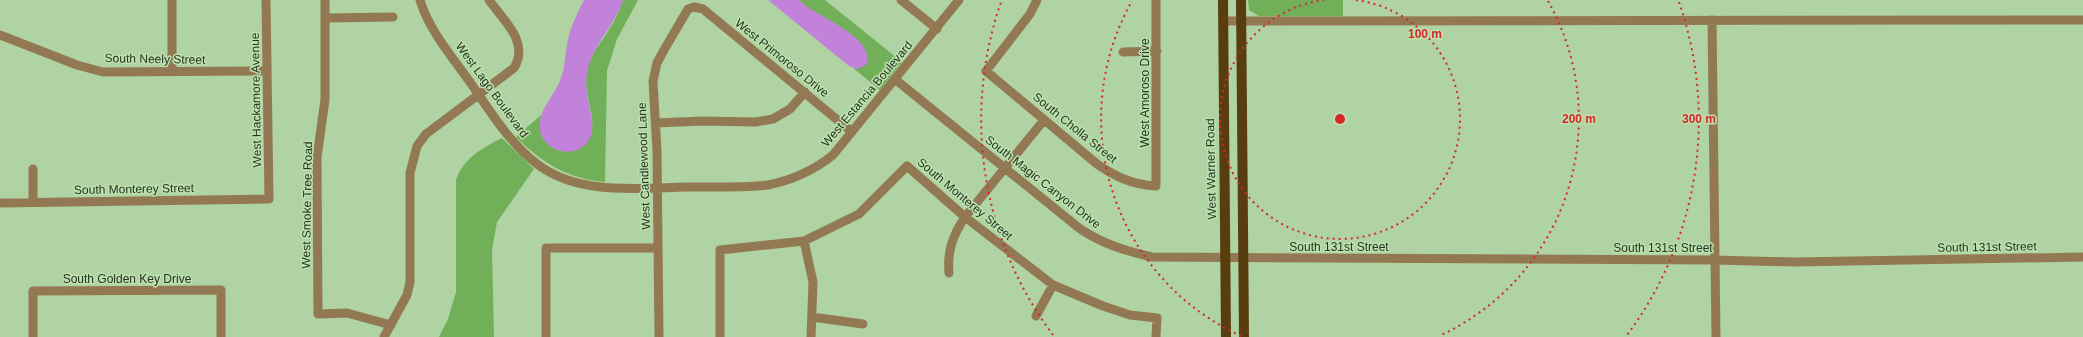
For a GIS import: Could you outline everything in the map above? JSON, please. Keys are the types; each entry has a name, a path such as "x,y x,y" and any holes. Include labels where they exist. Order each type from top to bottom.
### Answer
{"main road":[{"name":"West Warner Road","path":"1223,0 1226,337"},
{"path":"1241,0 1244,337"}],"street":[{"path":"172,0 172,72"},
{"name":"West Hackamore Avenue","path":"266,0 269,199"},
{"name":"West Smoke Tree Road","path":"325,0 325,100 317,157 318,314 347,313 391,325"},
{"name":"West Lago Boulevard","path":"420,0 440,39 510,139 537,164 554,174 573,182 587,185 658,188"},
{"path":"384,337 407,295 410,282 410,173 417,146 426,134 514,68 519,55 518,42 512,30 490,0"},
{"path":"901,0 937,29"},
{"name":"West Estancia Boulevard","path":"658,188 756,187 780,183 815,170 833,155 896,80 959,0"},
{"name":"South Cholla Street","path":"1036,0 1030,14 986,71 1110,173 1141,185 1156,186"},
{"name":"West Amoroso Drive","path":"1156,0 1156,186"},
{"name":"West Primoroso Drive","path":"694,7 704,9 852,132"},
{"name":"West Candlewood Lane","path":"659,337 658,188 653,81 658,63 683,16 688,9 694,7"},
{"path":"325,18 393,17"},
{"path":"1712,20 1716,337"},
{"path":"1223,21 2083,20"},
{"name":"South Neely Street","path":"0,35 77,65 103,72 267,71"},
{"path":"1123,52 1157,51"},
{"name":"South Magic Canyon Drive","path":"896,80 1094,238 1113,247 1152,257 1243,259"},
{"path":"656,123 702,121 755,122 773,119 790,109 805,92"},
{"path":"949,273 948,259 954,233 965,217 1006,169 1044,120"},
{"name":"South Monterey Street","path":"720,337 720,250 804,241 859,214 874,201 907,166 965,217 1053,284 1102,306 1130,315 1157,318 1156,337"},
{"path":"33,169 33,202"},
{"name":"South Monterey Street","path":"0,203 269,199"},
{"path":"804,241 813,282 812,337"},
{"path":"546,337 546,248 658,248"},
{"name":"South 131st Street","path":"1243,259 1715,260 1794,262 2083,257"},
{"path":"1036,316 1053,284"},
{"name":"South Golden Key Drive","path":"33,337 33,291 221,290 221,337"},
{"path":"812,317 863,324"}],"green space":[{"path":"623,0 638,0 617,39 607,71 605,182 579,177 556,168 536,155 516,137 541,115 540,125 542,133 546,141 553,148 590,137 592,122 586,89 588,65 593,54 614,21"},
{"path":"799,0 825,0 902,62 880,90 853,68 858,69 859,43 839,26 809,9"},
{"path":"1248,0 1343,0 1343,16 1259,16 1249,10"},
{"path":"502,138 534,169 497,222 492,250 494,337 439,337 448,319 456,292 456,180 463,166 474,154"}],"shaded area":[{"path":"584,0 623,0 615,18 598,44 587,73 586,90 592,124 590,138 584,146 567,152 550,146 544,140 540,131 540,121 543,110 559,84 564,68 570,31"},
{"path":"768,0 799,0 853,35 862,44 867,54 867,64 858,69 849,66"}]}
